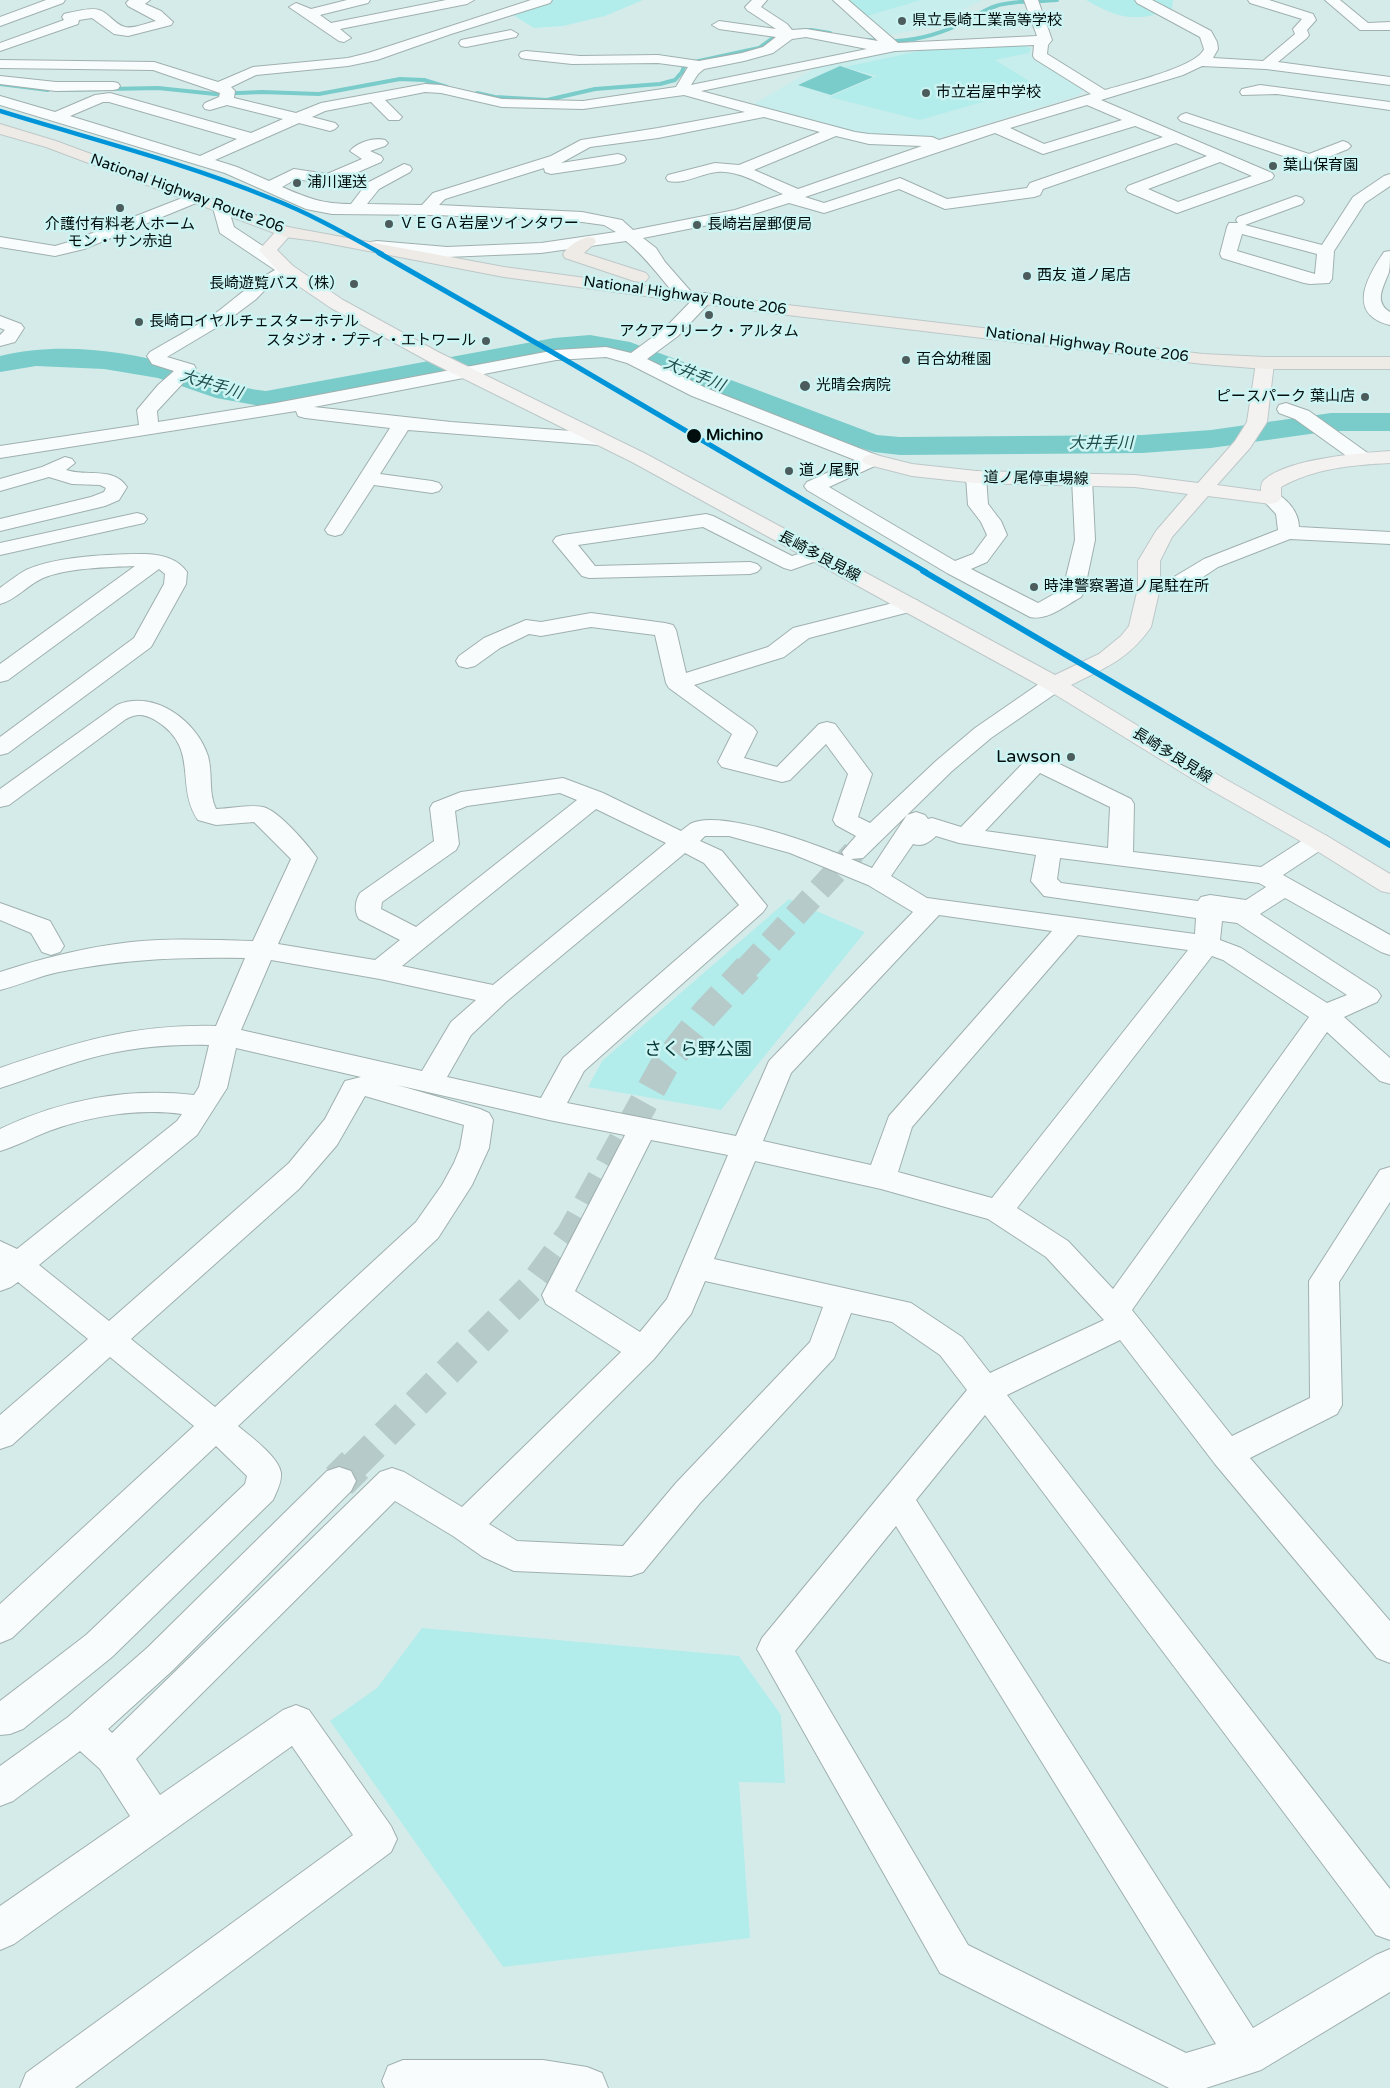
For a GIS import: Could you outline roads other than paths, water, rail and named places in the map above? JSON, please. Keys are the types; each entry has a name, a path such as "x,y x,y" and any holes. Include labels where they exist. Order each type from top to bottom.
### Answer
{"highway":[{"name":"National Highway Route 206","path":"0,129 51,144 285,232 517,272 779,309 1184,357 1264,363 1390,363"},
{"path":"582,282 558,264 588,242"},
{"path":"517,272 531,268 588,242"},
{"path":"571,254 663,284 681,295"}],"main road":[{"name":"長崎多良見線","path":"285,232 268,250 287,270 337,304 432,356 639,458 1054,684 1217,784 1318,841 1390,886"},
{"path":"1054,684 1079,674 1107,659 1129,641 1140,627 1149,588 1150,561 1163,535 1243,444 1257,422 1264,363"},
{"path":"1271,498 1272,484 1286,474 1345,460 1390,457"},
{"name":"道ノ尾停車場線","path":"872,460 912,470 976,478 1135,481 1271,498"}],"street":[{"path":"0,22 58,0"},
{"path":"0,46 74,20 69,17 97,13 111,8 90,0"},
{"path":"97,13 97,15 119,31 128,32 166,22 156,14 133,3 143,0"},
{"path":"282,0 310,14 372,57"},
{"path":"296,7 324,0"},
{"path":"310,14 363,0"},
{"path":"330,27 467,0"},
{"path":"183,118 224,94 253,71 348,62 372,57 544,0"},
{"path":"760,0 752,7 780,32"},
{"path":"840,0 889,42"},
{"path":"322,237 394,249 447,252 541,248 631,235 738,214 995,127 1178,72 1206,59 1210,53 1211,42 1206,34 1142,0"},
{"path":"1255,0 1308,18 1309,20 1300,29 1302,35 1266,65"},
{"path":"1274,6 1291,0"},
{"path":"1332,0 1365,26 1390,26"},
{"path":"1032,3 1045,40"},
{"path":"719,25 806,33 864,44 1045,40"},
{"path":"526,55 586,60 650,58 682,60 700,65 765,51 780,32"},
{"path":"466,43 511,34"},
{"path":"1045,40 1041,45 1040,56 1103,95"},
{"path":"201,161 297,117 332,104 432,88 502,103 583,105 798,67 889,42"},
{"path":"746,46 765,51 798,67"},
{"path":"1200,62 1266,65 1352,76 1355,80 1390,82"},
{"path":"0,64 154,66 184,76 224,94 330,126"},
{"path":"684,88 692,71 700,65"},
{"path":"166,84 184,76"},
{"path":"0,80 21,84 79,87 127,86"},
{"path":"666,80 684,88 835,131 870,139 946,143"},
{"path":"1247,92 1260,89 1277,90 1390,106"},
{"path":"55,117 100,98 110,97 251,138"},
{"path":"374,97 394,117"},
{"path":"0,100 231,170 306,204 332,209 426,210 594,218 616,224 650,252 681,295"},
{"path":"1088,100 1266,176"},
{"path":"426,210 440,196 556,159 586,142 658,133 767,112"},
{"path":"1186,118 1310,160"},
{"path":"995,127 1043,149 1135,121"},
{"path":"740,170 835,131"},
{"path":"674,178 717,166 730,166 824,208 900,183 946,204 1034,192 1036,186 1176,138"},
{"path":"270,188 294,174 329,179 375,159 358,151 380,143"},
{"path":"1220,157 1134,188 1177,208 1310,160 1343,146"},
{"path":"517,172 563,168 618,159"},
{"path":"355,210 373,186 404,169"},
{"path":"1326,251 1235,227 1228,254 1310,280 1323,278 1326,251 1359,200 1390,179"},
{"path":"1,249 55,251 78,245 195,198"},
{"path":"1244,220 1296,202"},
{"path":"150,429 147,410 165,389 187,369 158,360 156,356 218,319 249,296 260,285 287,270 226,228 221,208"},
{"path":"517,272 518,263 524,255 541,248"},
{"path":"1390,256 1373,285 1371,298 1375,309 1390,320"},
{"path":"640,356 668,336 704,298"},
{"path":"0,321 15,328 8,338 0,341"},
{"path":"0,452 276,409 493,366 576,352 606,352 640,356 699,392 872,460"},
{"path":"276,409 402,424 538,436 598,439"},
{"path":"1294,412 1362,458"},
{"path":"335,530 402,424"},
{"path":"0,485 49,471 92,451 96,444 95,438"},
{"path":"872,460 814,486 954,569 1038,612 1072,592 1084,540 1082,479"},
{"path":"0,525 98,502 112,496 117,486 112,481 96,478 73,478 49,471"},
{"path":"368,478 432,487"},
{"path":"954,569 980,558 997,535 991,522 978,505 976,478"},
{"path":"1271,498 1287,513 1290,520 1288,533"},
{"path":"0,549 137,519"},
{"path":"750,568 589,572 563,541 706,520 791,564 816,555"},
{"path":"1149,588 1174,586 1211,563 1288,533 1390,538"},
{"path":"0,598 36,573 68,567 120,560 156,561 170,566 176,572 175,584 143,642 2,742"},
{"path":"0,675 156,561"},
{"path":"677,682 776,652 801,634 909,605"},
{"path":"466,661 492,643 526,627 541,629 591,620 665,630 677,682 746,732 730,762 782,775 827,729 860,774 845,820 872,834"},
{"path":"854,852 944,766 983,733 1054,684"},
{"path":"0,800 118,714 129,708 139,707 160,713 182,732 195,752 200,801 207,814 216,817 260,814 304,858 225,1036 213,1088 187,1128 6,1266 109,1338 215,1425 251,1457 264,1473 261,1490 99,1646 10,1717 0,1718"},
{"path":"967,836 1037,762 1122,804 1120,857"},
{"path":"418,939 368,912 369,899 447,844 442,808 461,799 563,786 594,798 713,857 754,906 574,1065 549,1110"},
{"path":"380,970 594,798"},
{"path":"876,879 917,817 900,808"},
{"path":"906,834 919,838 932,826 967,836 1275,881 1390,946"},
{"path":"429,1083 461,1029 498,995 682,841 699,829 730,828 799,847 876,879 922,906 1207,944 1232,954 1326,1014 1390,1074"},
{"path":"998,1211 1207,944 1210,903 1250,909 1275,881 1318,841"},
{"path":"1049,849 1044,881 1053,890 1244,916 1368,996 1326,1014 1120,1317 986,1390 775,1649 954,1959 1185,2074 1246,2055 1390,1969"},
{"path":"465,1526 643,1350 680,1305 779,1068 933,906"},
{"path":"0,911 41,927 51,946"},
{"path":"881,1178 899,1123 1070,926"},
{"path":"0,981 54,964 130,951 180,948 262,950 380,970 498,995"},
{"path":"0,1078 82,1050 184,1034 225,1036 549,1110 746,1148 881,1178 998,1211 1057,1249 1120,1317 1226,1454 1390,1647"},
{"path":"0,1435 289,1181 315,1154 337,1125 355,1088 365,1086 479,1120 480,1129 466,1170 447,1204 427,1230 215,1425 0,1627"},
{"path":"0,1141 45,1123 89,1109 138,1102 166,1102 202,1106"},
{"path":"643,1128 557,1295 643,1350"},
{"path":"1226,1454 1326,1405 1324,1281 1390,1178"},
{"path":"695,1267 900,1312 951,1346 1390,1921"},
{"path":"113,1757 392,1482 465,1526 495,1547 514,1556 631,1561 688,1493 823,1349 841,1299"},
{"path":"0,1788 81,1729 160,1659 339,1481"},
{"path":"898,1500 1246,2055"},
{"path":"0,1930 296,1722 378,1840 84,2070 42,2088"},
{"path":"81,1729 113,1757 155,1821"},
{"path":"403,2082 543,2081 587,2088"}],"waterway":[{"path":"868,40 891,41 925,37 958,25 986,10 1003,4 1057,0"},
{"path":"477,93 495,97 547,100 595,89 660,84 675,80 682,72 685,64 759,48 781,32 811,30 830,33"},
{"path":"58,90 158,88 215,94 262,92 319,94 400,79 424,80 447,87"},
{"path":"0,84 48,90"},
{"name":"大井手川","path":"0,364 16,360 58,357 104,361 146,367 226,392 266,399 554,346 590,343 620,348 717,383 842,433 874,443 900,446 1142,444 1211,439 1331,422 1390,422"}],"tunnel":[{"path":"746,969 854,852"},
{"path":"354,1466 532,1287 571,1234 664,1066 706,1013 748,968"},
{"path":"339,1481 354,1466"}],"place":[{"name":"県立長崎工業高等学校","path":"902,21"},
{"name":"市立岩屋中学校","path":"926,93"},
{"name":"葉山保育園","path":"1273,166"},
{"name":"浦川運送","path":"297,183"},
{"name":"介護付有料老人ホーム モン・サン赤迫","path":"120,208"},
{"name":"ＶＥＧＡ岩屋ツインタワー","path":"389,224"},
{"name":"長崎岩屋郵便局","path":"697,225"},
{"name":"西友 道ノ尾店","path":"1027,276"},
{"name":"長崎遊覧バス（株）","path":"354,284"},
{"name":"アクアフリーク・アルタム","path":"709,315"},
{"name":"長崎ロイヤルチェスターホテル","path":"139,322"},
{"name":"スタジオ・プティ・エトワール","path":"486,341"},
{"name":"百合幼稚園","path":"906,360"},
{"name":"光晴会病院","path":"805,386"},
{"name":"ピースパーク 葉山店","path":"1365,397"},
{"name":"Michino","path":"694,436"},
{"name":"道ノ尾駅","path":"789,471"},
{"name":"時津警察署道ノ尾駐在所","path":"1034,587"},
{"name":"Lawson","path":"1071,757"}],"park label":[{"name":"さくら野公園","path":"698,1050"}]}
